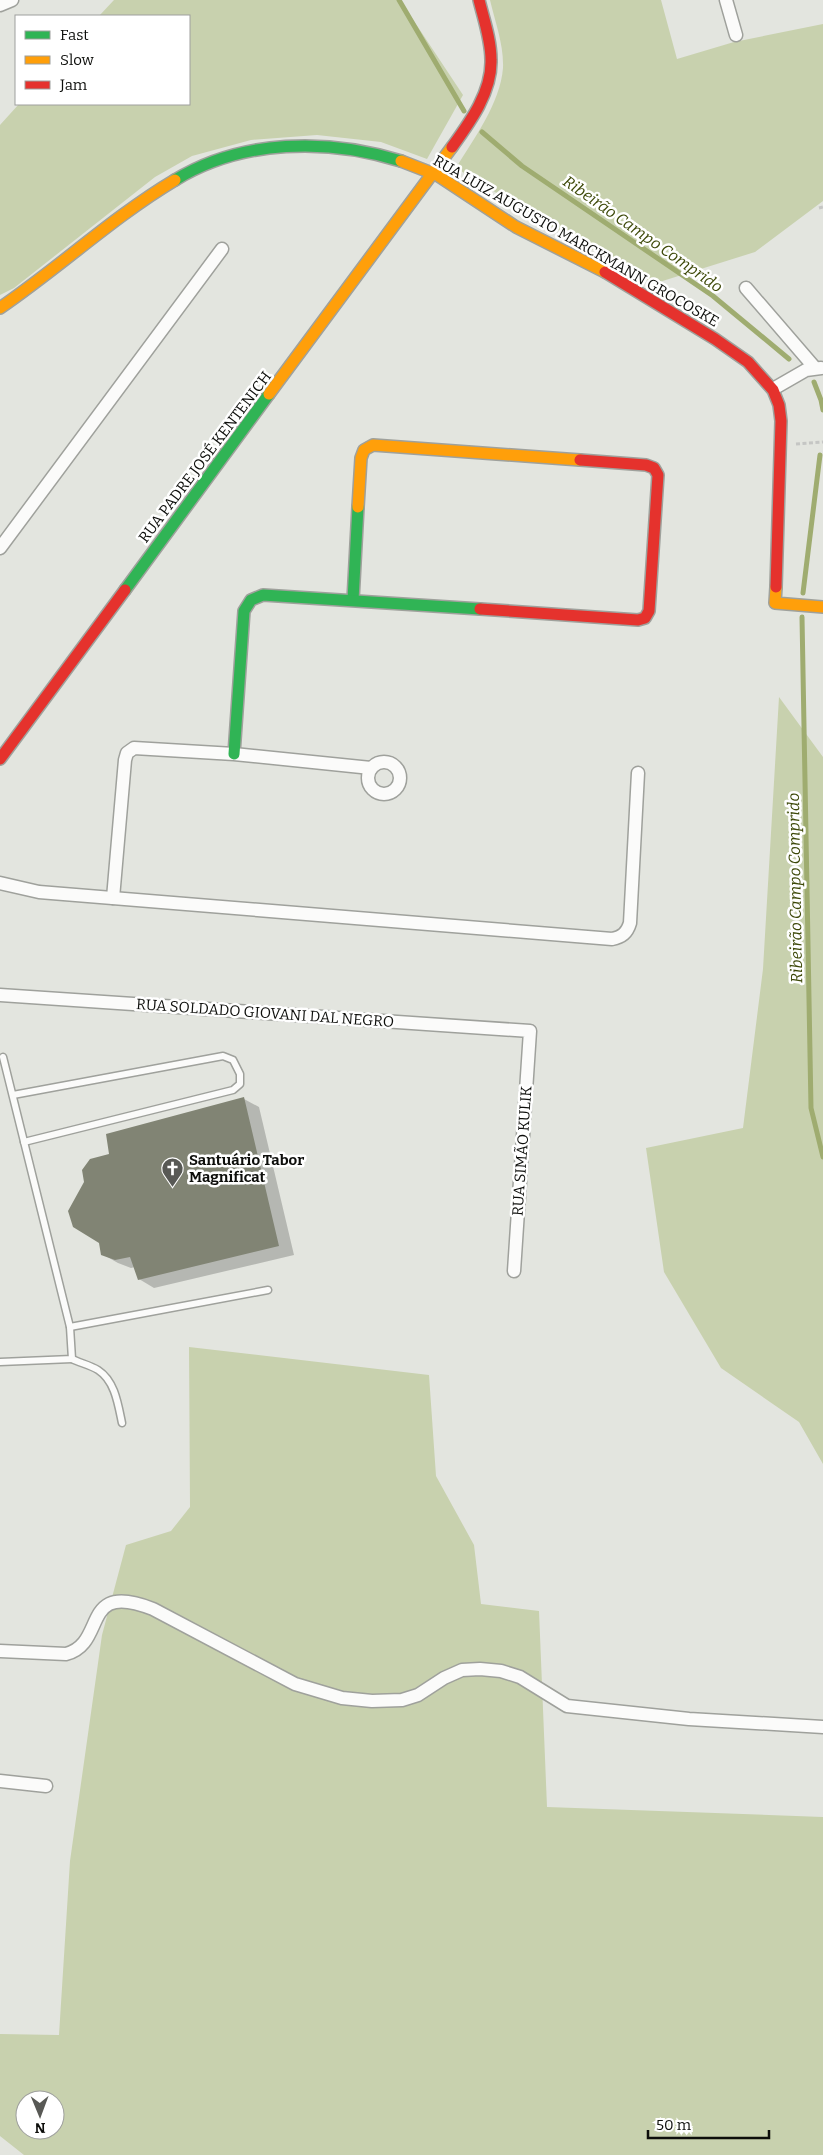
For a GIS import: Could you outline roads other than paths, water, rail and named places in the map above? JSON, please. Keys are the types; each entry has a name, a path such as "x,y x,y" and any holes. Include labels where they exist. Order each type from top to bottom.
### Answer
{"street":[{"path":"0,5 12,0"},
{"name":"RUA PADRE JOSÉ KENTENICH","path":"0,759 434,174 463,132 484,94 489,80 490,51 479,0"},
{"path":"726,0 736,35"},
{"name":"RUA LUIZ AUGUSTO MARCKMANN GROCOSKE","path":"0,308 35,284 138,203 195,169 220,159 249,151 279,148 323,148 382,155 411,163 434,174 515,226 598,268 711,337 749,364 773,389 782,421 775,604 823,606"},
{"path":"0,548 222,249"},
{"path":"746,288 819,368 798,374 773,389"},
{"path":"234,754 244,611 248,601 254,596 352,600 638,620 645,618 649,611 659,478 657,471 652,465 643,464 376,445 368,446 362,452 361,458 352,600"},
{"path":"113,898 125,760 127,754 134,748 234,754 371,768"},
{"path":"0,883 39,892 612,939 620,937 627,932 630,923 638,773"},
{"name":"RUA SOLDADO GIOVANI DAL NEGRO","path":"0,995 530,1031"},
{"name":"RUA SIMÃO KULIK","path":"514,1271 530,1031"},
{"path":"0,1650 66,1654 75,1652 82,1646 103,1607 116,1601 134,1602 153,1609 295,1684 342,1698 372,1701 402,1700 418,1695 462,1670 480,1668 501,1671 520,1677 567,1706 689,1720 823,1727"},
{"path":"0,1780 46,1786"}],"lane":[{"path":"13,1095 223,1056 233,1060 240,1074 240,1084 233,1090 24,1142"},
{"path":"3,1057 70,1327 72,1359"},
{"path":"70,1327 268,1290"},
{"path":"0,1362 72,1359 98,1370 108,1380 117,1397 122,1422"}],"waterway":[{"name":"Ribeirão Campo Comprido","path":"399,0 464,111"},
{"name":"Ribeirão Campo Comprido","path":"482,132 522,166 713,296 789,359"},
{"name":"Ribeirão Campo Comprido","path":"814,382 823,410"},
{"name":"Ribeirão Campo Comprido","path":"803,593 820,455"},
{"name":"Ribeirão Campo Comprido","path":"802,617 811,1108 823,1157"}],"place":[{"name":"Santuário Tabor Magnificat","path":"173,1188"}]}
